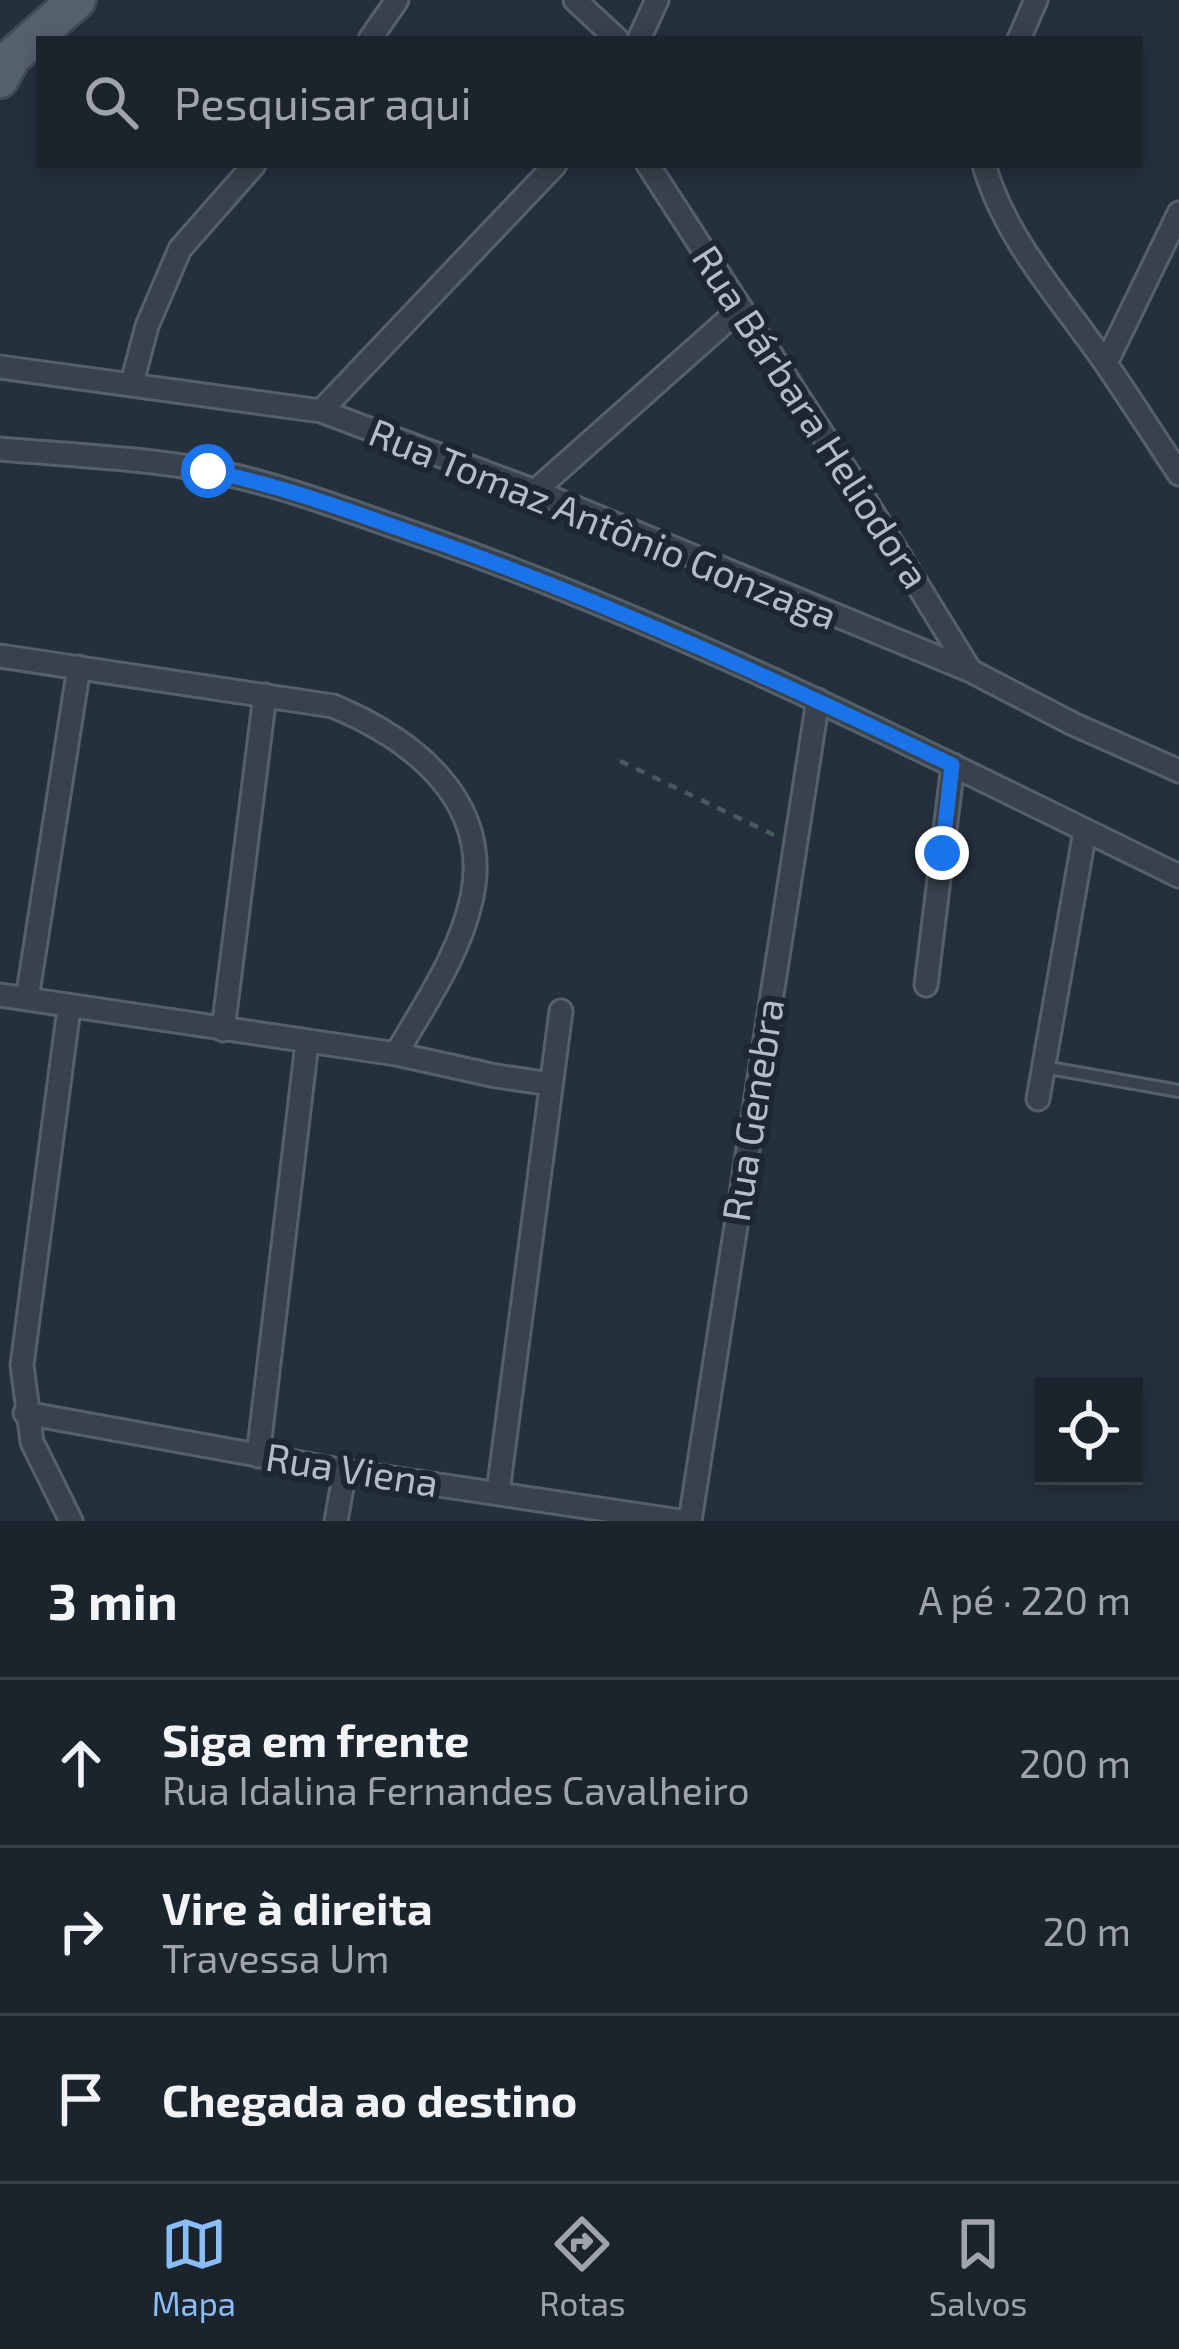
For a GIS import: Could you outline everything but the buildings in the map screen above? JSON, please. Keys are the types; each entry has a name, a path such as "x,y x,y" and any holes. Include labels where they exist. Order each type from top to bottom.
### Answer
{"main road":[{"path":"0,79 12,57 77,0"}],"street":[{"path":"372,36 398,0"},
{"path":"575,0 614,36"},
{"path":"640,36 657,0"},
{"path":"1020,36 1036,0"},
{"path":"131,383 147,326 180,249 251,168"},
{"path":"321,411 552,168"},
{"name":"Rua Bárbara Heliodora","path":"650,168 971,671"},
{"path":"985,168 992,194 1032,264 1106,363 1179,474"},
{"path":"1106,363 1179,213"},
{"path":"535,491 741,308"},
{"name":"Rua Tomaz Antônio Gonzaga","path":"0,367 321,411 535,491 971,671 1179,771"},
{"path":"0,449 181,466 279,488 503,565 625,612 818,700 1179,876"},
{"path":"0,656 333,706 385,731 428,762 450,789 469,829 475,868 463,926 446,968 396,1054"},
{"path":"27,999 79,667"},
{"path":"224,1030 265,695"},
{"name":"Rua Genebra","path":"690,1521 818,700"},
{"path":"926,986 952,765"},
{"path":"1038,1099 1085,830"},
{"path":"0,995 396,1054 551,1084"},
{"path":"69,1008 50,1171 24,1325 26,1413 39,1459 70,1521"},
{"path":"497,1492 561,1011"},
{"path":"258,1456 307,1043"},
{"name":"Rua Viena","path":"26,1413 345,1471 680,1521"},
{"path":"336,1521 345,1471"},
{"path":"528,1498 534,1521"}],"lane":[{"path":"1044,1067 1179,1091"}],"path":[{"path":"620,761 796,845"}],"route":[{"path":"208,471 279,488 394,526 625,612 952,765 942,853"}]}
